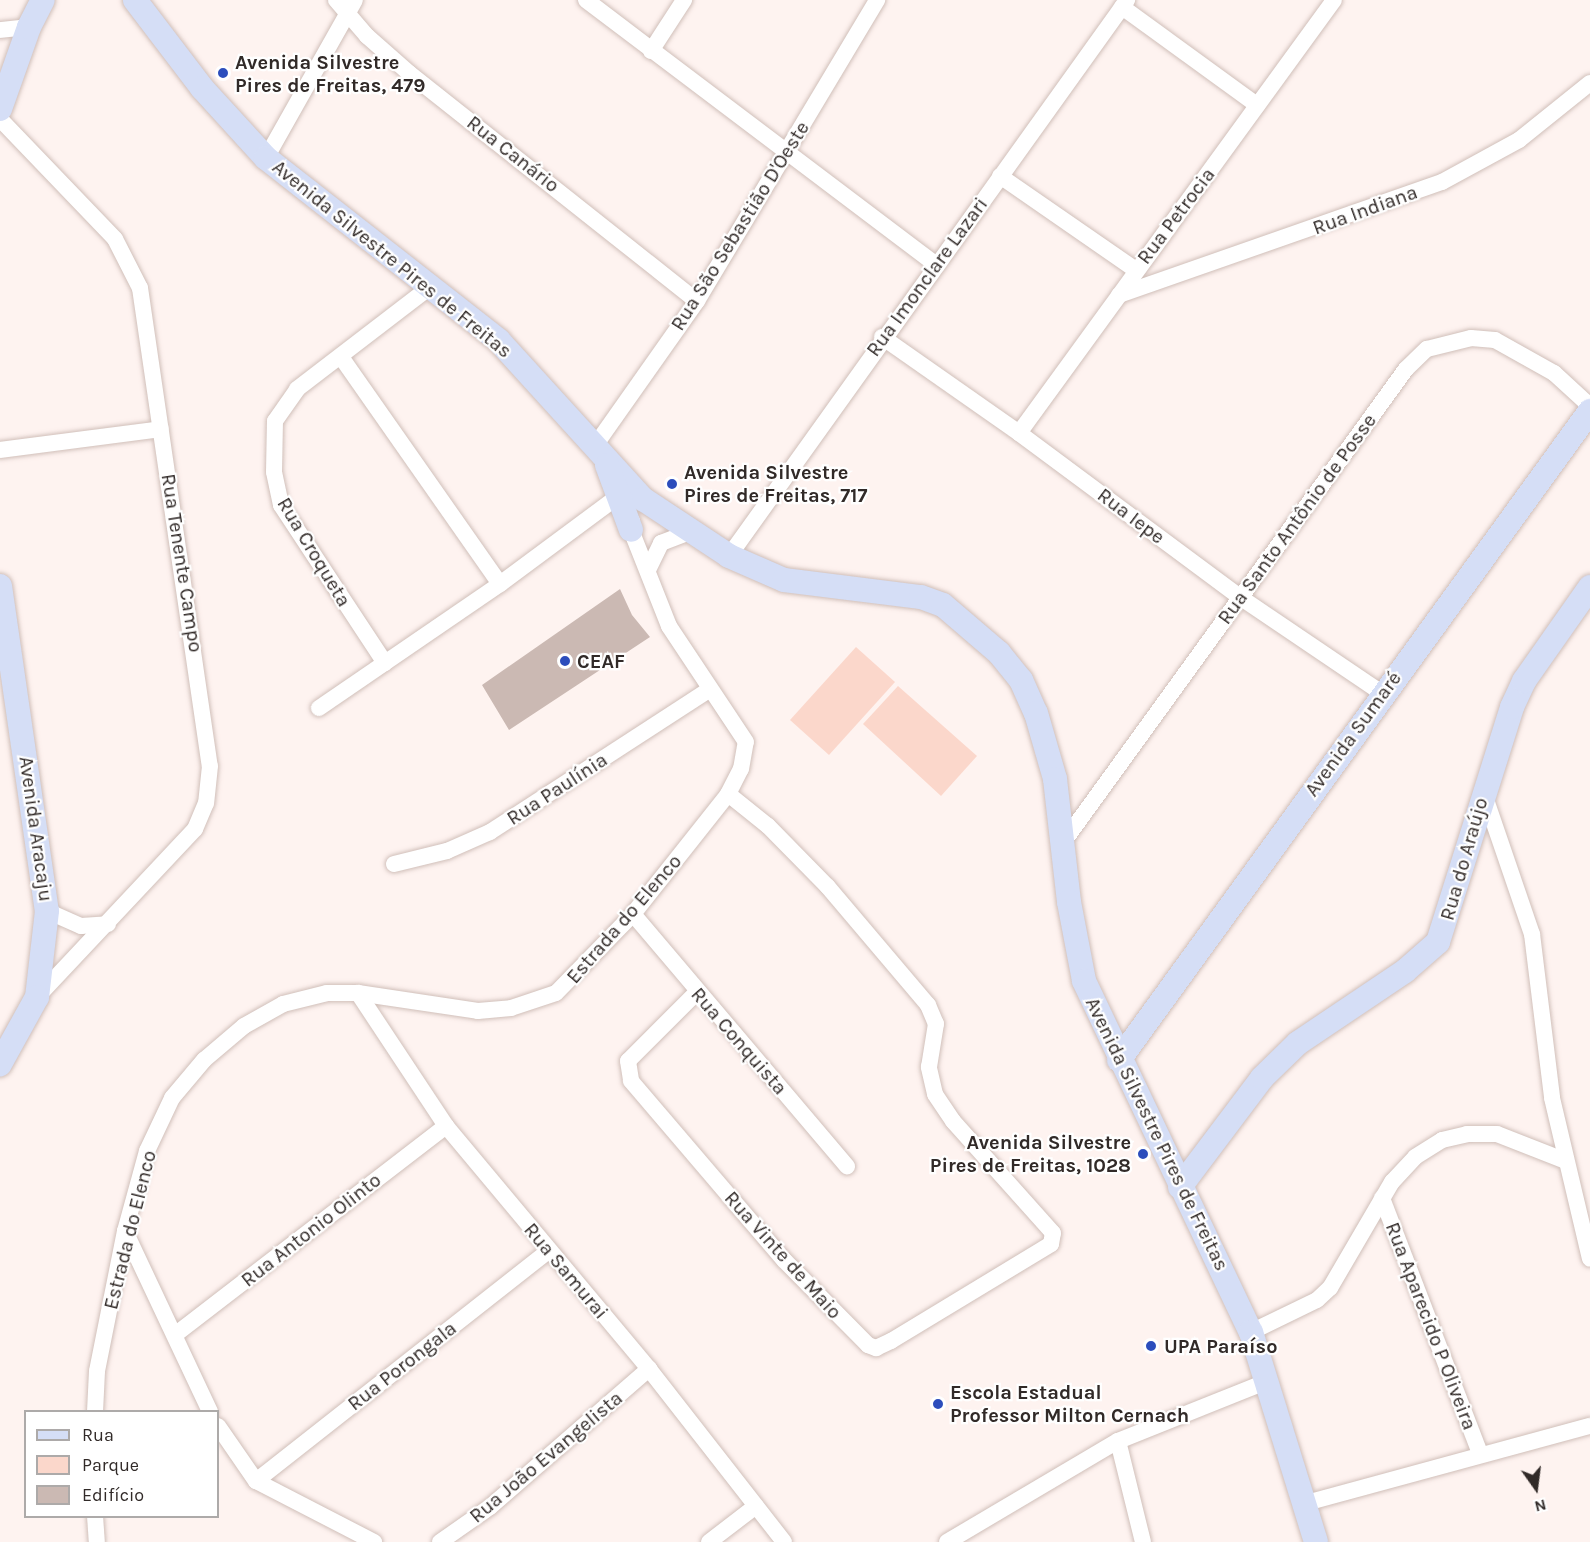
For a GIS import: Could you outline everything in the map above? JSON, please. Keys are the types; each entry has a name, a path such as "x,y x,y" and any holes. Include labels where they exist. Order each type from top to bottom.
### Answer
{"street":[{"path":"0,109 29,27 43,0"},
{"name":"Avenida Silvestre Pires de Freitas","path":"135,0 202,88 266,158 499,341 599,453"},
{"name":"Rua Canário","path":"336,0 351,7 410,73 697,301"},
{"path":"586,0 787,155 937,265"},
{"path":"651,51 684,0"},
{"name":"Rua São Sebastião D'Oeste","path":"599,453 787,155 877,0"},
{"name":"Rua Petrocia","path":"1020,433 1334,0"},
{"path":"1124,4 1257,105"},
{"name":"Rua Imonclare Lazari","path":"729,556 882,337 937,265 1124,4"},
{"path":"266,158 351,7"},
{"path":"0,30 29,27"},
{"name":"Rua Indiana","path":"1119,295 1442,182 1519,140 1590,83"},
{"name":"Rua Tenente Campo","path":"0,119 115,239 129,262 140,288 206,717 210,766 206,803 195,829 37,997"},
{"path":"1000,176 1136,270"},
{"name":"Rua Croqueta","path":"385,663 281,505 275,480 275,421 284,403 430,287"},
{"name":"Rua Iepe","path":"882,337 1020,433 1240,597 1382,693"},
{"name":"Rua Santo Antônio de Posse","path":"1062,844 1406,369 1427,349 1471,338 1494,340 1554,373 1590,406"},
{"path":"341,357 500,584"},
{"name":"Avenida Sumaré","path":"1119,1060 1382,693 1590,411"},
{"path":"0,450 161,429"},
{"path":"599,453 632,496 631,530"},
{"path":"319,708 632,496"},
{"name":"Avenida Silvestre Pires de Freitas","path":"632,496 729,556 784,580 921,597 943,605 977,632 1021,680 1036,713 1055,779 1075,944 1084,981 1119,1060 1251,1332 1306,1503 1316,1542"},
{"name":"Estrada do Elenco","path":"96,1410 97,1371 125,1231 147,1151 172,1098 204,1060 244,1026 283,1004 327,993 358,993 457,1010 511,1008 534,1003 570,983 633,914 728,794 741,769 746,742 709,690 669,626 649,568 631,530"},
{"path":"649,568 661,543 689,532"},
{"name":"Avenida Aracaju","path":"0,586 47,911 37,997 0,1064"},
{"name":"Rua do Araújo","path":"1180,1187 1262,1078 1298,1043 1405,971 1438,942 1451,909 1483,790 1524,681 1590,586"},
{"name":"Rua Paulínia","path":"394,864 447,851 490,832 709,690"},
{"path":"1483,790 1532,934 1543,1048 1566,1161 1590,1259"},
{"name":"Rua Vinte de Maio","path":"696,993 628,1062 631,1081 784,1260 868,1345 876,1348 891,1341 1047,1248 1053,1233 940,1104 931,1078 936,1024 928,1005 828,887 768,826 728,794"},
{"path":"47,911 81,926 108,924"},
{"name":"Rua Conquista","path":"633,914 696,993 847,1166"},
{"name":"Rua Samurai","path":"358,993 446,1126 548,1251 650,1369 784,1542"},
{"name":"Rua Antonio Olinto","path":"176,1334 446,1126"},
{"path":"1251,1332 1308,1305 1330,1288 1382,1198 1415,1157 1442,1140 1467,1134 1497,1134 1566,1161"},
{"name":"Rua Aparecido P Oliveira","path":"1382,1198 1480,1453"},
{"path":"125,1231 176,1334 209,1410"},
{"name":"Rua Porongala","path":"256,1481 548,1251"},
{"name":"Rua João Evangelista","path":"440,1542 490,1507 650,1369"},
{"path":"947,1542 1118,1441 1268,1381"},
{"path":"1306,1503 1480,1453 1590,1426"},
{"path":"219,1427 256,1481 374,1542"},
{"path":"1118,1441 1143,1542"},
{"path":"710,1542 756,1506"},
{"path":"95,1518 97,1542"}],"green space":[{"path":"856,647 895,682 829,755 790,720"},
{"path":"898,686 977,756 941,796 863,724"}],"building":[{"name":"CEAF","path":"620,589 632,615 650,637 509,730 482,685"}],"place":[{"name":"Avenida Silvestre Pires de Freitas, 479","path":"223,73"},
{"name":"Avenida Silvestre Pires de Freitas, 717","path":"672,484"},
{"name":"CEAF","path":"565,661"},
{"name":"Avenida Silvestre Pires de Freitas, 1028","path":"1143,1154"},
{"name":"UPA Paraíso","path":"1151,1346"},
{"name":"Escola Estadual Professor Milton Cernach","path":"938,1404"}]}
